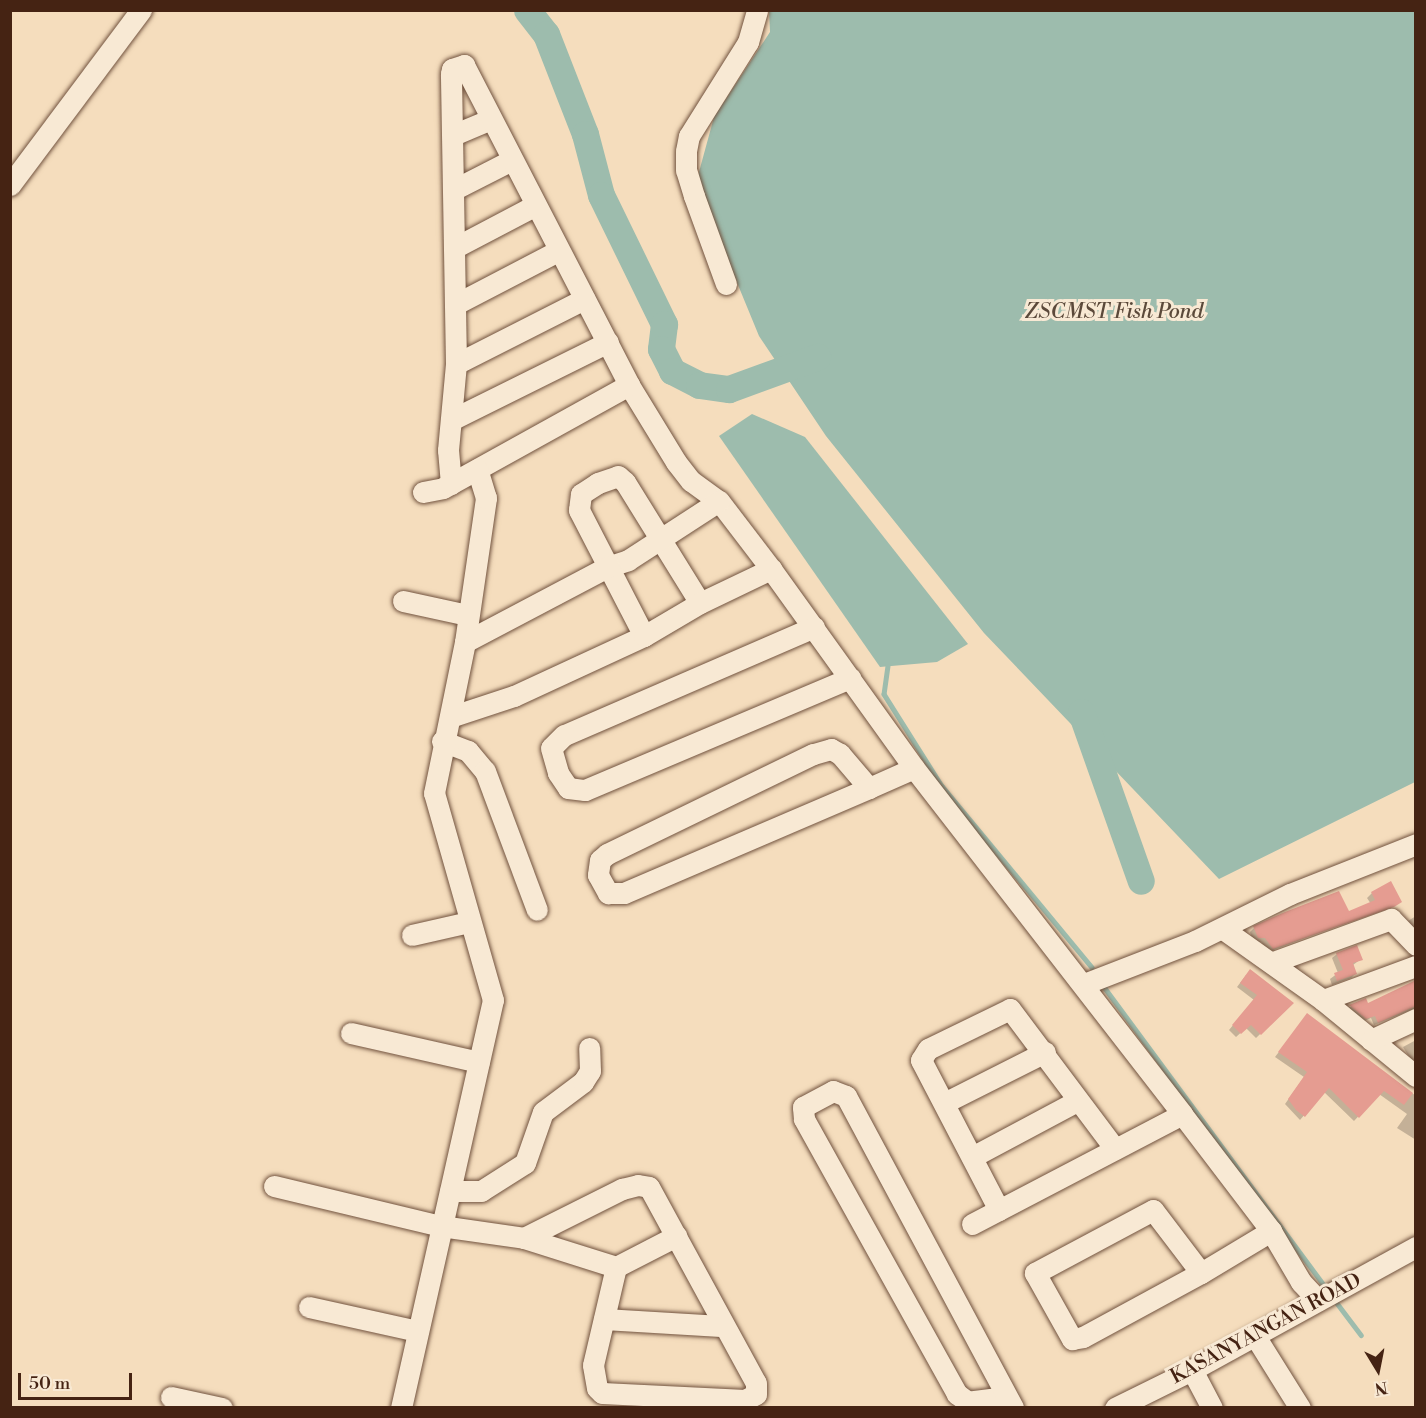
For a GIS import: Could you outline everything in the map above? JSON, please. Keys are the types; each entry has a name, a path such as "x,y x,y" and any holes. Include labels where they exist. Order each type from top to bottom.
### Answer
{"street":[{"path":"10,185 141,10"},
{"path":"726,284 686,170 686,151 689,136 748,42 757,10"},
{"path":"451,484 448,450 453,419 456,364 455,189 451,74 458,65 468,67 534,206 629,385 676,462 691,481 719,501 814,627 914,768 1084,984 1271,1232 1301,1282 1318,1300"},
{"path":"453,135 491,119"},
{"path":"455,189 512,160"},
{"path":"454,248 534,206"},
{"path":"456,304 558,251"},
{"path":"456,364 584,299"},
{"path":"453,419 608,342"},
{"path":"423,492 451,484 629,385"},
{"path":"401,1407 493,1000 434,793 442,741 450,717 465,642 486,498 477,469"},
{"path":"644,636 579,510 582,494 598,483 618,476 625,482 660,542 700,603"},
{"path":"465,642 607,567 628,560 660,542 719,501"},
{"path":"450,717 514,696 644,636 700,603 771,569"},
{"path":"403,601 468,615"},
{"path":"814,627 564,735 551,748 558,773 568,788 585,790 850,678"},
{"path":"442,741 468,752 485,771 537,910"},
{"path":"869,788 840,754 831,749 813,754 607,854 600,860 598,875 608,893 624,893 869,788 914,768"},
{"path":"1084,984 1223,929 1290,894 1416,844"},
{"path":"1273,962 1391,919 1416,945"},
{"path":"412,935 469,922"},
{"path":"1223,929 1273,962 1323,1000 1416,1076"},
{"path":"1323,1000 1416,966"},
{"path":"999,1210 921,1060 923,1053 1001,1011 1015,1013 1077,1101 1115,1149"},
{"path":"1371,1040 1416,1019"},
{"path":"351,1033 479,1062"},
{"path":"450,1191 481,1191 525,1163 543,1112 584,1082 590,1071 589,1048"},
{"path":"944,1103 1045,1053"},
{"path":"833,1091 846,1096 1010,1402 968,1401 957,1394 804,1119 803,1107 833,1091"},
{"path":"972,1157 1077,1101"},
{"path":"972,1224 1182,1114"},
{"path":"524,1238 638,1185 649,1187 655,1194 722,1326 756,1383 752,1398 602,1393 597,1388 593,1365 616,1267"},
{"path":"274,1186 441,1226 524,1238 616,1267 676,1236"},
{"path":"1201,1273 1153,1210 1035,1273 1072,1339 1083,1337 1201,1273 1271,1232"},
{"name":"KASANYANGAN ROAD","path":"1115,1407 1192,1370 1416,1247"},
{"path":"309,1307 417,1331"},
{"path":"604,1319 722,1326"},
{"path":"1255,1336 1300,1407"},
{"path":"1192,1370 1212,1407"},
{"path":"171,1396 222,1407"}],"water":[{"name":"ZSCMST Fish Pond","path":"769,11 1415,11 1415,782 1219,879 984,633 826,436 759,336 696,183 714,117 770,32"},
{"path":"752,414 805,437 968,644 937,662 880,667 719,436"}],"building":[{"path":"1391,881 1402,902 1394,907 1273,949 1265,938 1258,938 1253,926 1339,891 1349,911 1375,900 1371,892"},
{"path":"1357,945 1363,960 1353,963 1357,974 1337,981 1334,973 1343,970 1336,953"},
{"path":"1250,969 1294,1003 1261,1035 1251,1025 1241,1034 1232,1025 1257,995 1240,983"},
{"path":"1416,980 1416,1006 1378,1023 1375,1016 1366,1019 1349,1005 1366,998 1368,1003"},
{"path":"1307,1013 1413,1093 1404,1105 1384,1091 1359,1118 1329,1088 1305,1117 1296,1110 1288,1099 1307,1072 1278,1052"}],"waterway":[{"path":"527,10 546,34 585,134 601,195 664,324 661,349 672,371 699,385 729,389 817,357"},
{"path":"888,666 884,694 942,786 1092,967"},
{"path":"1081,712 1141,881"},
{"path":"1102,984 1326,1288"},
{"path":"1337,1303 1361,1335"}]}
